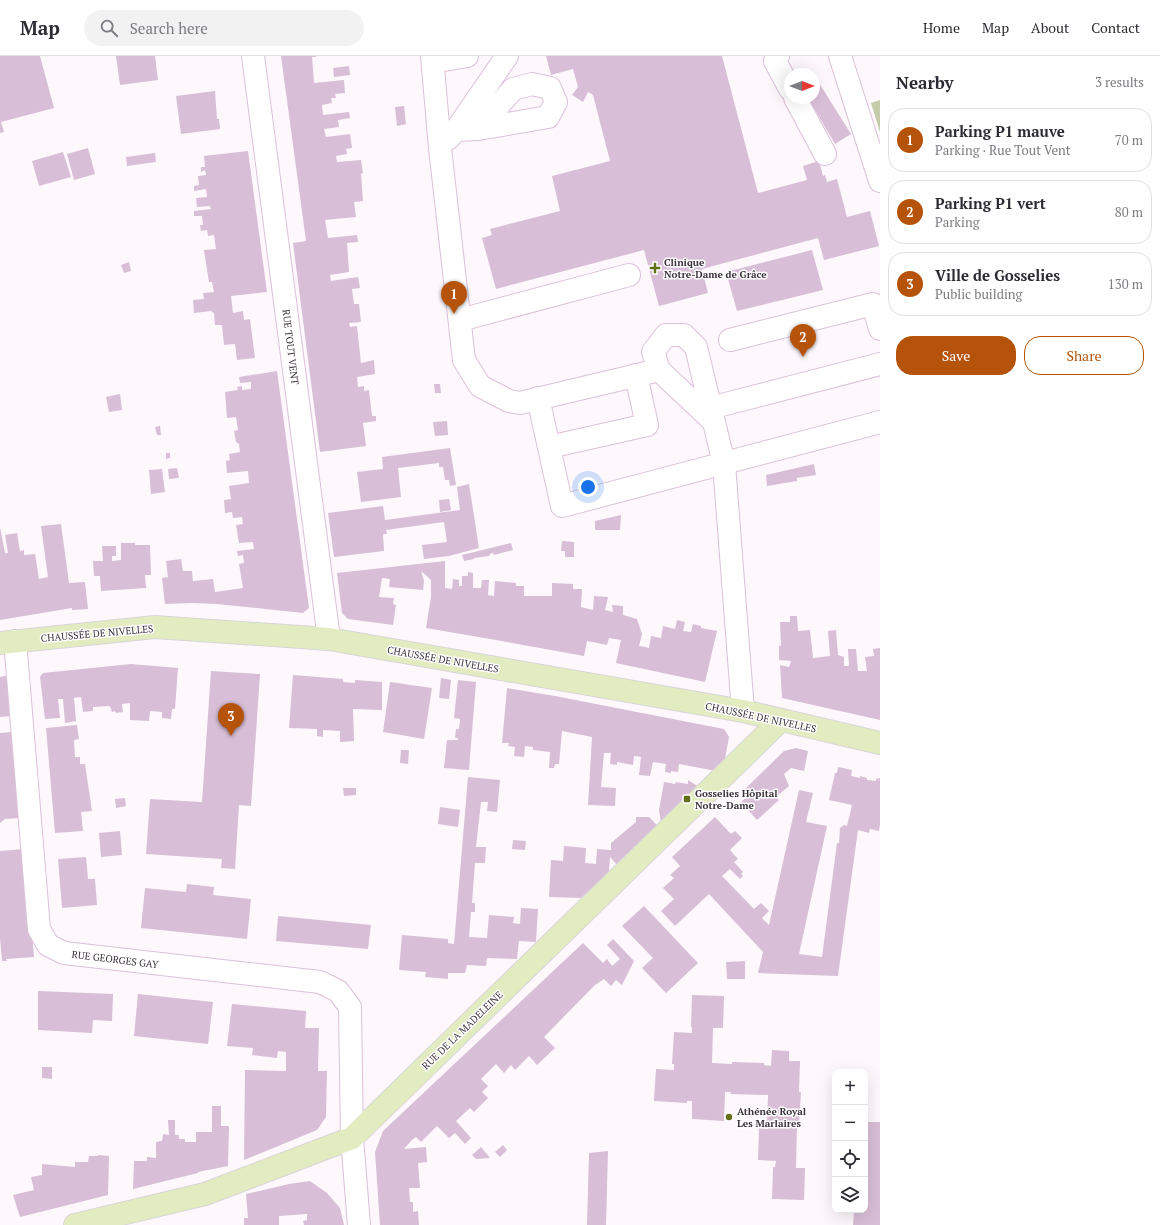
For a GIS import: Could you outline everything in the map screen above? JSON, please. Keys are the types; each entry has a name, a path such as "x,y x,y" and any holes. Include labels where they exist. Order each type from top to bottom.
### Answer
{"main road":[{"name":"CHAUSSÉE DE NIVELLES","path":"7,642 155,627 329,639 743,711 880,743"},
{"name":"RUE DE LA MADELEINE","path":"74,1225 205,1194 352,1138 781,720"}],"street":[{"name":"RUE TOUT VENT","path":"253,56 329,639"},
{"path":"467,56 433,59 440,148 464,360 480,386 509,401 520,403 659,370"},
{"path":"440,148 456,130 507,56"},
{"path":"778,56 775,61 784,78"},
{"path":"840,56 880,181"},
{"path":"798,104 825,154"},
{"path":"456,130 478,129"},
{"path":"460,320 629,275"},
{"path":"730,340 873,304 880,329"},
{"path":"712,415 659,370 653,352 666,335 684,335 696,347 724,464 743,711"},
{"path":"712,415 880,364"},
{"path":"549,447 647,425 636,375"},
{"path":"538,398 562,506 880,422"},
{"name":"RUE GEORGES GAY","path":"7,642 39,929 48,945 64,953 320,982 338,991 350,1007 352,1138 359,1225"}],"green space":[{"path":"880,100 880,132 871,103"}],"building":[{"path":"0,56 40,56 54,108 1,122 4,132 0,133"},
{"path":"116,56 155,56 158,80 120,85"},
{"path":"281,56 316,56 312,57 314,83 344,80 345,93 335,94 336,98 331,98 332,103 322,105 323,115 349,112 350,118 338,120 339,127 324,129 326,137 350,134 352,148 346,149 347,154 336,156 337,162 361,160 363,173 361,174 363,201 354,202 356,217 325,220 328,238 357,235 358,242 347,243 349,272 330,275 331,281 358,277 360,288 352,289 354,304 359,304 361,322 349,323 350,327 357,326 361,363 374,360 375,374 357,377 358,387 364,386 364,391 369,390 372,416 376,416 376,421 363,423 366,446 320,452 293,243 306,241"},
{"path":"546,56 722,56 758,193 807,180 803,166 819,161 823,176 825,175 827,182 837,179 847,217 870,211 879,246 824,260 818,238 702,269 708,293 659,306 644,250 496,289 482,238 492,235 490,229 560,211 552,176 610,161 593,95 588,92 583,102 572,95 578,87 573,69 551,75"},
{"path":"349,66 350,75 334,77 333,68"},
{"path":"820,85 851,134 835,144 812,104 820,104"},
{"path":"215,91 217,119 219,119 220,129 181,134 176,96"},
{"path":"404,106 406,124 397,126 395,107"},
{"path":"88,148 95,174 74,180 67,154"},
{"path":"248,151 267,292 231,296 233,313 243,311 244,320 250,319 255,358 237,360 235,344 224,345 222,325 215,325 214,313 211,311 194,313 193,300 204,299 203,293 214,292 212,282 209,282 204,250 216,249 214,235 208,236 207,230 201,231 200,225 203,225 202,216 194,216 194,211 211,209 210,206 197,207 196,198 207,197 206,189 194,191 194,186 199,185 198,176 206,175 205,170 201,172 201,167 205,167 204,156"},
{"path":"63,152 71,177 39,186 32,161"},
{"path":"155,153 156,162 127,166 126,157"},
{"path":"812,250 823,290 737,311 726,272"},
{"path":"129,262 131,271 124,273 121,265"},
{"path":"277,371 309,608 303,613 217,604 165,604 162,578 168,577 166,561 181,559 183,571 192,571 193,581 213,579 215,592 243,588 239,564 244,563 243,555 238,556 237,551 254,549 253,542 239,543 236,525 243,524 242,517 233,518 232,512 225,513 224,500 231,499 229,486 249,483 248,471 227,473 226,461 230,460 229,454 240,452 239,444 236,442 234,431 238,430 236,417 227,418 225,392 238,390 237,387 242,386 242,390 251,389 251,382 240,383 239,377"},
{"path":"434,384 440,384 441,393 435,393"},
{"path":"120,394 122,410 109,412 106,397"},
{"path":"447,421 448,435 435,436 433,422"},
{"path":"160,426 161,435 157,435 155,427"},
{"path":"450,448 456,485 450,486 449,480 445,480 443,467 439,467 439,463 398,468 401,497 361,502 357,472 383,469 382,457"},
{"path":"166,453 170,453 170,458 166,459"},
{"path":"814,464 816,475 797,478 797,481 767,486 766,475"},
{"path":"177,468 179,478 169,479 168,469"},
{"path":"162,469 165,492 151,494 149,470"},
{"path":"469,484 479,548 449,556 424,559 422,545 447,542 444,522 386,530 387,534 383,534 384,551 334,557 328,513 383,506 385,520 460,510 457,487"},
{"path":"449,499 451,510 440,512 439,500"},
{"path":"621,515 620,530 595,530 595,521"},
{"path":"61,524 69,583 85,582 88,609 72,610 72,608 0,620 0,527 5,553 8,553 5,535 17,533 20,551 24,550 24,555 35,554 39,579 48,577 41,526"},
{"path":"562,541 574,542 574,557 565,557 565,551 561,551"},
{"path":"121,543 150,545 151,575 145,575 146,588 101,591 100,576 94,576 93,561 103,561 102,546 116,546 116,556 112,556 112,561 121,560"},
{"path":"511,543 513,550 494,555 493,553 489,556 464,561 462,555"},
{"path":"445,561 445,588 452,589 453,579 459,580 459,586 462,586 462,576 468,576 468,572 473,573 473,588 481,588 482,580 489,580 488,595 494,596 495,581 516,583 516,586 524,586 524,596 552,596 552,583 573,584 573,589 582,589 581,607 593,610 594,596 608,597 605,610 613,612 612,605 623,606 623,615 637,619 642,634 639,646 649,648 651,636 661,638 663,626 675,629 677,620 685,622 683,631 691,632 693,624 701,626 701,628 717,631 705,682 616,663 621,640 609,638 607,645 587,641 584,656 426,628 431,597 431,580 421,571 424,581 423,590 389,587 390,579 382,578 379,597 394,598 393,604 396,605 393,625 348,619 342,613 337,573"},
{"path":"790,616 797,616 798,631 810,630 813,658 830,656 828,631 836,630 838,655 844,657 844,666 849,666 848,649 856,649 858,671 867,671 865,657 874,656 873,649 880,648 880,720 782,698 780,665 789,667 791,661 779,660 779,646 781,646 780,622 790,622"},
{"path":"131,664 178,668 175,709 172,709 171,719 162,718 162,712 150,711 149,721 130,720 130,703 122,704 123,712 112,712 110,706 93,707 93,711 83,712 81,697 74,698 76,721 65,723 63,699 58,699 60,718 45,719 40,677 43,673"},
{"path":"211,671 260,674 251,806 239,805 235,869 221,868 222,859 146,854 150,799 202,802"},
{"path":"293,675 343,679 343,682 355,683 355,680 382,682 382,710 353,709 354,741 340,742 340,731 323,730 323,737 317,736 317,729 289,728"},
{"path":"5,676 10,679 12,716 0,717 0,677"},
{"path":"441,678 451,680 449,699 439,698"},
{"path":"458,680 476,682 469,770 444,768 447,740 458,740 458,738 455,738 456,729 459,729 460,719 454,718"},
{"path":"390,682 432,688 424,739 383,732"},
{"path":"507,688 724,729 729,737 724,764 716,771 679,764 678,772 671,771 671,773 665,772 666,764 653,762 650,776 639,775 641,757 634,756 633,765 617,762 617,765 610,764 611,753 604,753 601,787 616,788 615,806 588,805 592,737 562,731 559,764 555,764 554,768 549,768 550,752 533,750 533,747 525,746 524,757 514,756 515,747 508,746 509,743 502,743"},
{"path":"77,725 79,739 74,740 75,757 80,757 80,764 85,764 92,811 81,812 83,831 55,833 46,728"},
{"path":"12,732 21,818 5,819 0,823 0,733"},
{"path":"796,748 808,751 804,771 791,768 784,774 789,786 776,797 779,800 757,820 741,802 750,794 745,789 784,751"},
{"path":"401,750 409,750 408,764 400,763"},
{"path":"838,767 852,770 851,776 860,778 860,776 867,778 867,780 876,781 876,779 880,778 880,824 879,831 870,829 869,833 858,830 838,976 758,973 763,952 709,894 675,926 661,911 674,899 663,888 674,878 670,875 680,866 672,857 715,817 731,834 735,831 742,838 730,850 738,859 734,862 743,872 741,874 743,876 740,879 730,869 722,876 754,909 761,903 769,911 762,918 769,925 799,790 813,793 806,822 827,826 799,954 822,957 837,843 839,843 840,828 844,825 847,826 852,805 829,800 835,773 837,773"},
{"path":"468,777 500,780 497,812 487,811 488,802 481,802 476,847 486,847 485,863 475,863 472,903 475,903 475,912 471,912 469,937 487,938 489,915 514,917 513,923 520,924 521,908 538,909 536,942 519,941 517,959 487,958 486,966 467,965 465,973 448,973 448,979 425,977 426,972 399,970 402,935 448,939 448,943 454,944"},
{"path":"688,780 699,787 661,823 659,810 664,782 688,784"},
{"path":"343,788 356,788 356,795 344,796"},
{"path":"125,798 126,806 116,808 115,799"},
{"path":"440,807 460,810 458,827 438,824"},
{"path":"636,817 649,817 658,826 617,865 610,857 610,871 581,898 549,897 551,860 563,861 564,846 586,848 585,863 596,864 597,849 611,850 611,843 636,822"},
{"path":"120,831 122,855 101,857 99,833"},
{"path":"513,840 526,841 525,850 512,849"},
{"path":"24,849 34,957 6,959 7,961 2,961 0,938 0,851"},
{"path":"86,857 88,879 95,879 97,905 62,908 58,859"},
{"path":"187,884 214,887 213,895 251,899 247,939 141,928 145,888 186,892"},
{"path":"644,906 698,963 666,993 642,968 653,958 622,926"},
{"path":"278,916 371,925 368,949 276,941"},
{"path":"613,939 634,961 622,985 616,980 611,986 604,979 595,985 544,1037 555,1048 537,1065 529,1056 515,1070 511,1065 504,1073 496,1064 481,1079 488,1086 482,1092 488,1098 474,1112 470,1108 456,1121 471,1138 465,1144 455,1133 449,1138 437,1126 421,1142 416,1137 412,1140 404,1149 426,1147 427,1162 418,1163 420,1188 409,1188 410,1202 413,1202 413,1212 418,1211 419,1225 380,1225 375,1152 383,1131 583,943 603,963 607,959 612,966 620,959 607,945"},
{"path":"745,961 745,979 727,979 726,962"},
{"path":"38,991 113,994 112,1021 93,1020 92,1033 38,1030"},
{"path":"138,994 213,1002 208,1044 134,1036"},
{"path":"692,995 724,996 723,1028 713,1028 712,1063 764,1063 764,1065 771,1066 772,1050 789,1051 789,1061 800,1061 799,1092 801,1092 799,1125 797,1124 796,1168 805,1168 804,1200 772,1199 773,1167 775,1167 776,1161 758,1160 759,1128 768,1129 769,1123 767,1123 768,1095 730,1094 731,1092 725,1092 724,1121 692,1119 692,1101 687,1101 687,1103 654,1101 656,1069 674,1070 674,1064 672,1064 674,1032 692,1033"},
{"path":"232,1004 306,1011 305,1028 319,1028 318,1071 327,1071 326,1117 317,1130 244,1160 245,1070 286,1071 286,1052 278,1051 277,1058 252,1055 253,1048 227,1046"},
{"path":"42,1067 52,1067 52,1079 42,1078"},
{"path":"212,1106 221,1106 221,1126 229,1126 228,1166 198,1172 133,1189 134,1161 147,1161 147,1157 156,1158 156,1142 162,1141 163,1134 169,1135 168,1120 175,1120 175,1135 179,1135 179,1139 185,1139 185,1142 196,1142 196,1132 212,1132"},
{"path":"868,1122 880,1122 880,1225 853,1225 854,1213 868,1213"},
{"path":"503,1145 507,1150 500,1157 495,1152"},
{"path":"481,1147 490,1158 476,1159 472,1155"},
{"path":"608,1151 606,1225 587,1225 589,1153"},
{"path":"89,1156 109,1156 108,1195 20,1217 13,1195 34,1190 31,1177 42,1175 42,1164 75,1167 75,1162 88,1162"},
{"path":"310,1181 327,1193 340,1208 344,1225 304,1225 303,1221 307,1220 307,1214 279,1216 279,1225 244,1225 244,1218 248,1218 246,1194 289,1184"}],"place":[{"name":"Clinique Notre-Dame de Grâce","path":"655,268"},
{"name":"Parking P1 mauve","path":"454,314"},
{"name":"Parking P1 vert","path":"803,357"},
{"name":"Ville de Gosselies","path":"231,736"},
{"name":"Gosselies Hôpital Notre-Dame","path":"687,799"},
{"name":"Athénée Royal Les Marlaires","path":"729,1117"}]}
